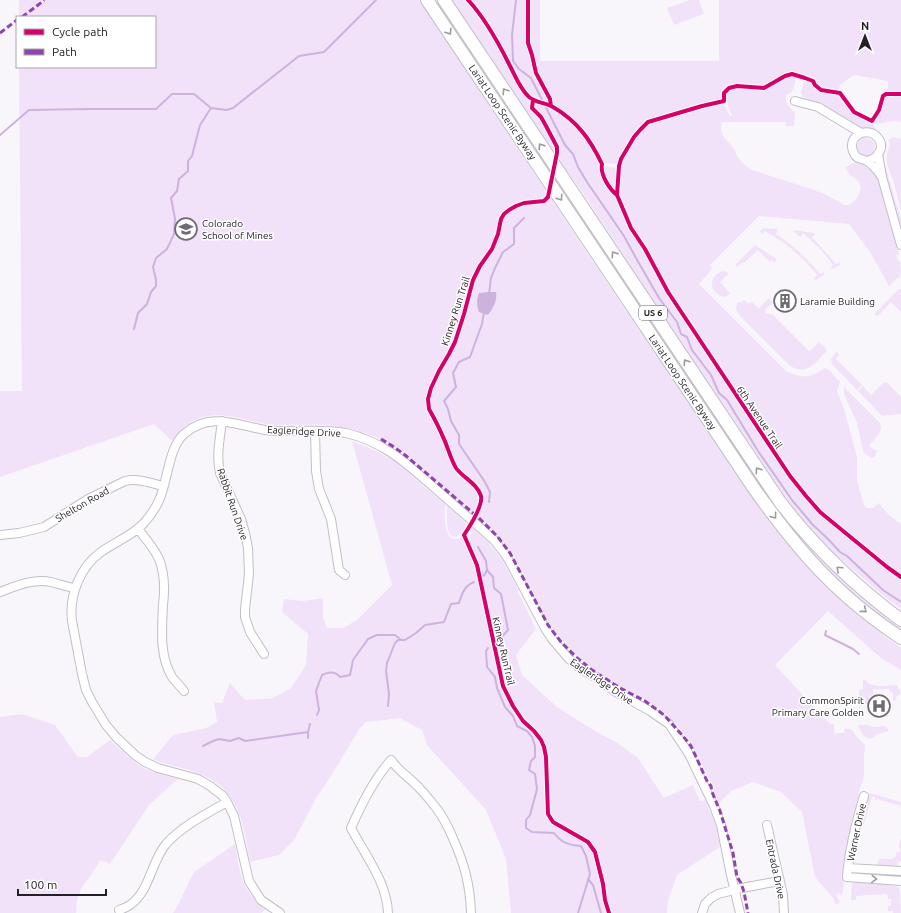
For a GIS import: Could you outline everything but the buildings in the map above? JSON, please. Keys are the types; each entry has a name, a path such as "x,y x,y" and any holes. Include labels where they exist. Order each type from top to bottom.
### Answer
{"highway":[{"name":"Lariat Loop Scenic Byway","path":"427,0 753,487 782,527 827,577 866,612 901,638"},
{"name":"Lariat Loop Scenic Byway","path":"444,0 789,514 836,567 875,601 901,620"},
{"path":"515,131 527,124"}],"street":[{"path":"795,101 818,107 861,133"},
{"path":"842,122 853,141"},
{"path":"867,161 875,158 881,145 880,140 870,132 861,133 855,137 852,147 855,155 875,167 882,177"},
{"path":"878,154 882,177 901,245"},
{"name":"Eagleridge Drive","path":"280,913 261,900 249,881 234,816 223,796 198,779 158,768 145,762 117,738 106,724 86,690 72,615 72,604 75,588 82,573 100,552 138,529 151,515 160,498 176,445 183,435 197,426 209,421 265,430 325,431 346,433 369,440 400,458 494,540 511,564 545,628 569,659 616,692 650,711 669,724 689,754 714,806 721,825 740,913"},
{"name":"Rabbit Run Drive","path":"222,422 218,457 219,468 241,519 245,533 248,548 249,574 246,617 250,632 264,654"},
{"path":"315,431 316,471 319,489 331,519 339,570 345,576"},
{"name":"Shelton Road","path":"0,535 19,533 44,526 88,500 125,481 140,480 164,486"},
{"path":"138,529 150,544 159,559 163,573 165,587 162,643 168,668 184,691"},
{"path":"0,592 32,582 44,581 75,588"},
{"path":"388,913 385,893 380,880 351,828 360,808 390,760 394,766 420,788 438,810 448,828 461,856 466,874 470,893 471,913"},
{"name":"Warner Drive","path":"864,796 854,827 847,877 901,881"},
{"path":"119,910 130,905 141,895 158,856 166,845 190,824 227,802"},
{"name":"Entrada Drive","path":"767,825 783,895 784,913"},
{"name":"Warner Drive","path":"848,868 901,871"},
{"path":"702,913 705,904 718,894 779,881"}],"shaded area":[{"path":"19,0 419,0 581,244 775,529 812,572 839,598 856,614 901,648 901,670 881,658 828,611 775,665 830,724 834,724 834,732 836,736 836,733 844,733 845,728 850,729 865,745 863,782 860,787 848,841 843,893 836,895 840,902 836,905 833,898 815,877 802,812 781,792 753,782 731,791 719,803 714,793 714,787 694,749 679,727 664,712 650,702 601,675 573,652 557,634 543,612 517,563 495,533 405,455 385,442 365,433 344,427 320,425 273,425 230,416 216,415 203,417 193,421 179,432 172,441 154,424 0,477 0,391 22,391 19,68 156,68 156,16 19,16"},
{"path":"431,0 440,0 520,121 515,125"},
{"path":"451,0 465,0 482,21 522,93 529,99 531,108 544,125 555,146 557,156 558,146 546,122 534,108 535,103 536,102 552,108 579,128 590,144 598,161 601,173 610,191 615,197 627,223 668,296 703,350 788,476 805,498 820,514 874,559 901,579 901,609 830,550 795,511 653,301 583,193 557,158"},
{"path":"469,0 526,0 526,40 528,50 536,76 549,98 549,103 542,102 525,92 486,20"},
{"path":"530,0 540,0 540,61 719,61 719,0 901,0 901,93 887,93 883,95 888,88 888,81 854,75 840,85 838,91 821,88 814,80 804,74 788,73 763,86 737,84 730,86 723,91 722,97 718,102 666,114 647,123 636,132 616,164 604,163 584,130 555,107 540,78 530,43"},
{"path":"690,0 699,0 704,14 674,25 667,8"},
{"path":"789,76 796,76 794,88 789,94 786,95 787,103 795,114 794,126 786,126 786,122 722,122 721,131 723,136 733,147 740,160 752,170 827,195 844,205 849,205 857,198 861,187 857,180 850,175 845,168 853,163 867,165 880,179 898,248 899,254 896,255 898,261 900,261 901,275 889,286 870,252 849,224 759,216 710,265 713,268 699,284 786,371 797,375 806,376 815,374 825,368 829,370 840,382 837,391 845,412 857,457 857,480 864,505 867,508 873,508 879,503 889,515 901,524 901,576 827,516 805,493 786,469 666,287 629,220 619,197 619,173 627,150 641,131 648,125 667,117 720,104 725,107 730,116 732,115 726,97 728,91 737,88 764,89"},
{"path":"805,78 817,89 838,94 851,111 872,123 876,129 862,129 819,104 803,97 801,93"},
{"path":"887,96 901,96 901,122 894,121 876,124 875,118 881,109 884,98"},
{"path":"525,132 776,501 901,624 901,631 840,585 789,530 521,135"},
{"path":"893,137 901,139 901,211 893,180 887,165 887,154 890,144 888,140"},
{"path":"866,138 872,141 875,147 872,153 866,156 860,153 857,147 860,141"},
{"path":"886,142 887,144 884,154 884,161 901,220 901,231 883,167 882,154"},
{"path":"605,166 617,168 615,191 610,186 604,175 603,169"},
{"path":"764,228 778,229 776,234 800,252 820,274 824,272 824,275 816,280 814,279 817,275 793,250 765,231 762,235 760,231"},
{"path":"794,230 814,233 815,234 812,237 836,264 840,262 840,265 830,269 833,265 821,250 803,233 800,237 794,232"},
{"path":"755,245 777,259 774,263 772,260 770,262 758,250 744,263 743,262 737,267 735,265"},
{"path":"723,271 729,273 720,282 730,293 726,297 716,293 712,286 714,277"},
{"path":"899,289 901,289 901,312 891,302 878,316 875,315 875,313"},
{"path":"496,292 496,299 488,315 479,312 477,300 479,293"},
{"path":"769,298 773,303 765,310 766,314 772,314 809,351 819,342 827,350 810,367 801,370 790,366 740,316 737,311 736,306 738,302 744,300 747,303 752,302 759,308"},
{"path":"836,352 839,355 836,359 862,385 857,390 832,364 831,359"},
{"path":"884,382 888,383 901,397 901,414 882,416 858,391 863,386 871,395"},
{"path":"844,387 880,423 880,432 869,446 877,451 873,458 865,454 863,451 857,423 844,394"},
{"path":"352,441 374,450 394,461 445,504 445,519 448,534 451,538 467,539 470,536 472,528 488,542 501,558 517,587 536,629 516,655 522,675 557,707 595,731 616,742 638,758 664,798 693,785 700,801 705,800 716,826 720,847 677,875 668,901 667,913 511,913 506,859 486,810 427,745 422,730 399,718 366,722 360,728 316,798 295,839 279,855 250,862 245,834 237,808 231,797 211,780 197,773 153,759 173,735 206,728 217,722 214,702 222,703 230,683 245,700 273,698 291,688 306,665 308,634 282,612 284,599 302,601 323,598 323,618 327,628 343,628 357,620 392,585"},
{"path":"447,506 468,525 462,533 454,537 448,529"},
{"path":"863,680 866,680 871,685 875,686 897,685 901,694 897,696 895,701 893,701 893,693 890,692 889,689 873,689 873,695 869,696 870,704 860,704 859,709 859,690 863,689"},
{"path":"22,714 55,725 78,757 87,757 110,740 131,759 145,769 178,779 149,805 110,864 100,860 82,887 77,900 76,913 0,913 0,717"},
{"path":"858,725 869,725 874,727 886,726 889,731 878,734 870,739 862,734"},
{"path":"870,793 901,802 901,806 877,799 875,800 875,797 872,797 864,824 862,823"},
{"path":"901,838 901,861 898,862 897,866 877,865 879,859 892,859 897,852 900,852 900,848 898,847"},
{"path":"235,844 240,873 246,888 265,910 261,913 173,913 194,872"},
{"path":"856,882 886,884 898,887 900,892 901,913 893,913 893,911 888,911 888,906 891,906 891,899 888,899 887,894 856,896 856,900 851,900 852,884"}],"waterway":[{"path":"134,329 138,313 147,304 151,292 156,286 153,267 156,258 167,249 174,234 175,219 171,198 177,191 179,179 188,171 188,161 192,156 200,125 211,108 226,110 233,108 299,56 324,52 376,0"},
{"path":"516,0 512,35 513,61 519,69 531,78 565,145 573,154 578,167 587,182 624,236 659,298 677,322 681,334 687,337 692,350 711,375 719,393 727,400 758,451 792,500 813,525 840,552 847,556 883,590 901,602"},
{"path":"0,135 29,110 156,109 172,94 194,94 211,108"},
{"path":"489,294 491,278 495,268 503,252 514,244 514,228 524,218"},
{"path":"484,312 482,324 470,357 459,362 453,373 456,387 444,401 451,421 459,435 459,444 485,482 490,492 489,502"},
{"path":"478,547 486,561 487,570 493,577 494,588 501,594 508,630 498,641"},
{"path":"482,577 487,570"},
{"path":"388,706 389,694 386,671 387,663 395,643 398,640 405,640 425,625 444,622 451,604 459,603 462,593 474,582"},
{"path":"826,631 825,635 853,649 859,654"},
{"path":"317,715 319,710 316,691 322,675 327,673 336,674 340,677 350,675 353,660 368,639 377,635 395,635 400,639"},
{"path":"488,648 486,651 487,667 495,677 497,688 505,707 513,716 517,726 527,731 532,737 535,746 535,757 531,761 529,770 535,774 537,789 530,815 526,820 526,828 532,832 554,833 566,843 581,846 586,856 590,874 578,913"},
{"path":"308,738 310,724"},
{"path":"203,746 219,739 230,741 239,738 245,741 308,732"},
{"path":"588,879 593,885 601,913"}],"marked path":[{"path":"23,16 44,0"},
{"path":"0,33 16,21"},
{"path":"381,439 405,455 480,519 497,536 510,553 548,625 561,642 576,657 592,670 620,688 645,701 664,715 691,746 707,781 711,786 720,811 733,853 737,877 744,892 748,913"}],"cycle path":[{"name":"6th Avenue Trail","path":"468,0 491,30 522,89 533,100 550,105 562,112 582,131 588,139 602,164 602,172 606,181 617,195 631,228 645,249 668,292 790,476 820,512 901,577"},
{"path":"528,0 528,43 536,73 550,99 551,106"},
{"path":"617,195 619,166 621,159 634,137 648,122 724,101 724,93 729,88 737,86 764,88 785,76 792,74 813,81 821,90 840,93 854,112 872,121 879,110 883,96 886,94 901,94"},
{"name":"Kinney Run Trail","path":"533,100 532,108 541,117 557,147 548,197 544,201 524,203 516,206 504,214 501,219 498,234 492,249 480,266 473,280 455,342 439,371 431,388 428,399 429,409 440,430 456,468 477,488 481,496 478,510 464,535 477,565 503,686 513,706 523,721 534,731 544,747 546,757 548,814 553,822 588,842 595,852 609,913"}],"place":[{"name":"Colorado School of Mines","path":"186,229"},
{"name":"Laramie Building","path":"785,301"},
{"name":"CommonSpirit Primary Care Golden","path":"879,706"}]}
